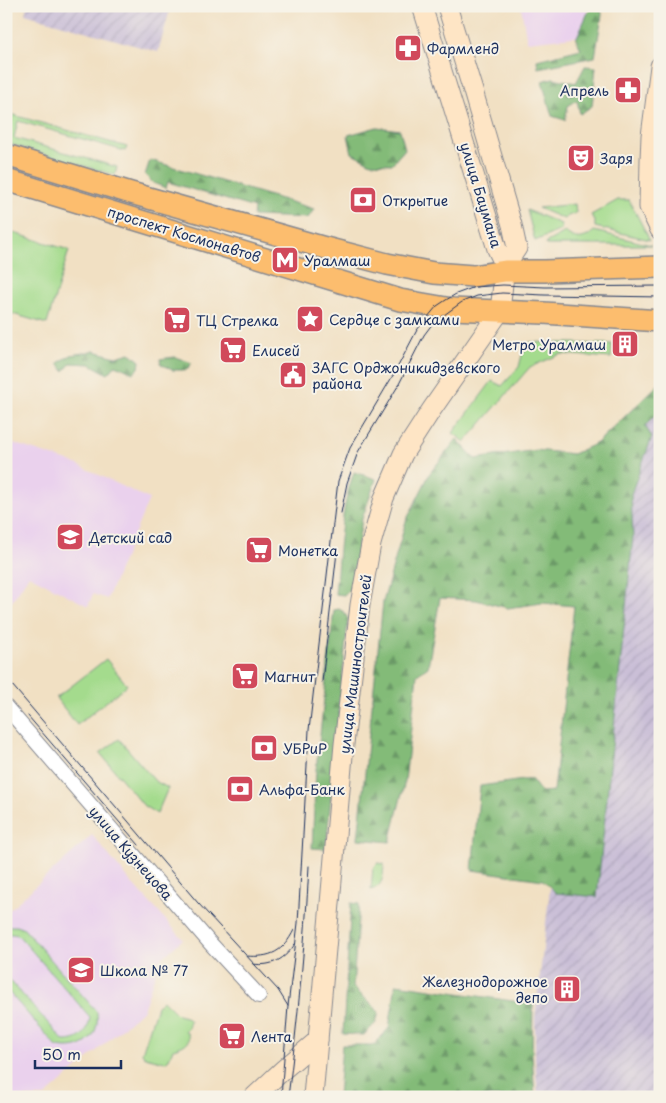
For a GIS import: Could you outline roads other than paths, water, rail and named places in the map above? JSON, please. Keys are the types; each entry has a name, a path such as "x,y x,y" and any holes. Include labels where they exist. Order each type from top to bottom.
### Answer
{"main road":[{"name":"улица Баумана","path":"422,6 497,249 505,268"},
{"name":"улица Баумана","path":"447,6 512,225 516,248 505,268"},
{"path":"660,66 651,136 649,207 660,230"},
{"name":"проспект Космонавтов","path":"6,155 322,247 387,264 434,273 473,276 505,268 545,271 660,268"},
{"name":"проспект Космонавтов","path":"6,180 400,300 452,309 660,320"},
{"name":"улица Машиностроителей","path":"314,1090 344,744 360,605 371,544 384,498 403,454 500,311 505,268"},
{"path":"254,1097 318,1040"},
{"path":"300,1097 314,1090"}],"street":[{"name":"улица Кузнецова","path":"6,707 210,943 259,996"}],"tram line":[{"path":"281,1097 288,1006 298,923 309,730 338,481 350,448 395,372 417,330 437,306 456,294 475,287 503,285 545,287 660,286"},
{"path":"341,513 347,483 358,452 398,386 424,335 433,323 462,302 477,296 502,293 660,297"},
{"path":"322,682 337,552"},
{"path":"6,678 198,903 278,990 288,1006"},
{"path":"28,716 139,845"},
{"path":"288,1097 301,981 309,866"},
{"path":"246,956 263,956 275,952 285,944 294,930"},
{"path":"253,964 260,965 277,961 287,954 295,944"}],"place":[{"name":"Фармленд","path":"408,48"},
{"name":"Апрель","path":"628,90"},
{"name":"Заря","path":"581,158"},
{"name":"Открытие","path":"363,200"},
{"name":"Уралмаш","path":"285,260"},
{"name":"Сердце с замками","path":"310,319"},
{"name":"ТЦ Стрелка","path":"177,320"},
{"name":"Метро Уралмаш","path":"625,344"},
{"name":"Елисей","path":"233,350"},
{"name":"ЗАГС Орджоникидзевского района","path":"293,375"},
{"name":"Детский сад","path":"70,537"},
{"name":"Монетка","path":"259,550"},
{"name":"Магнит","path":"245,676"},
{"name":"УБРиР","path":"264,748"},
{"name":"Альфа-Банк","path":"240,789"},
{"name":"Школа № 77","path":"81,970"},
{"name":"Железнодорожное депо","path":"567,989"},
{"name":"Лента","path":"232,1036"}]}
